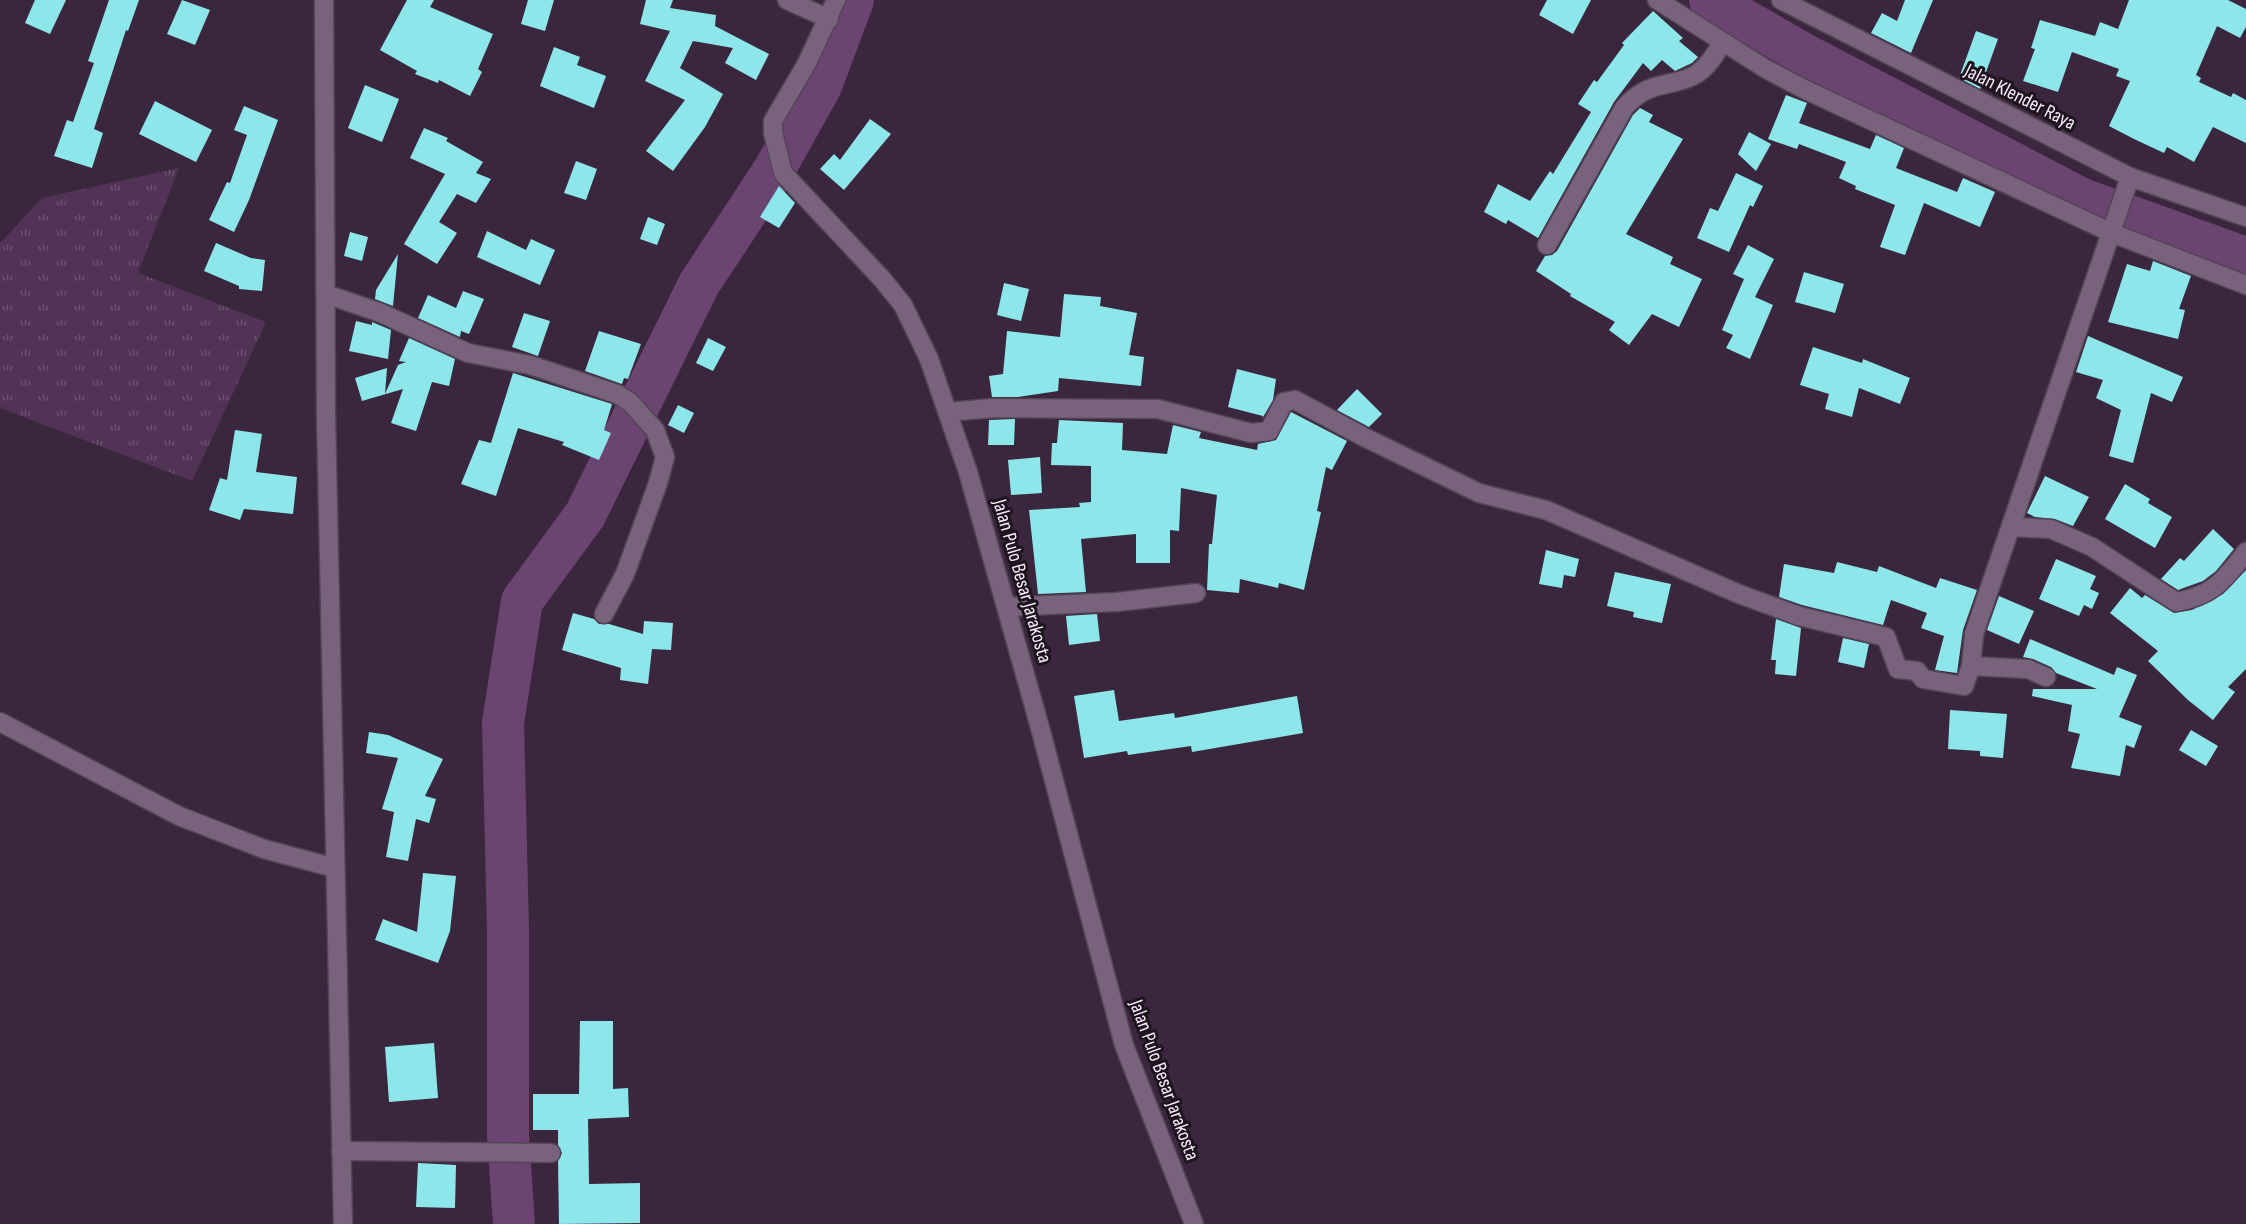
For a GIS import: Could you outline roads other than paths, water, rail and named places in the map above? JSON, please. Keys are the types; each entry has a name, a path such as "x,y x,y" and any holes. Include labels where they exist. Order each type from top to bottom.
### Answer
{"street":[{"path":"324,0 326,294 343,1224"},
{"path":"787,0 828,19"},
{"name":"Jalan Pulo Besar Jarakosta","path":"836,0 807,63 774,116 773,133 783,173 882,279 903,305 920,336 948,412 1006,607 1124,1045 1194,1224"},
{"path":"1657,0 1722,42 1806,90 2246,285"},
{"name":"Jalan Klender Raya","path":"1781,0 2127,184 2246,217"},
{"path":"1547,245 1624,108 1645,89 1689,80 1705,69 1722,42"},
{"path":"948,412 993,408 1158,409 1251,433 1269,431 1284,402 1295,400 1362,436 1479,492 1546,510 1739,594 1799,616 1886,637 1898,669 1917,671 1923,679 1964,686 1971,666 1974,634 2115,227 2127,184"},
{"path":"326,294 390,317 468,353 531,365 617,393 630,402 655,430 664,457 658,483 625,574 604,614"},
{"path":"2012,527 2051,529 2092,547 2176,602 2196,599 2219,586 2246,552"},
{"path":"1006,607 1117,602 1196,593"},
{"path":"1971,666 2028,669 2046,677"},
{"path":"0,722 179,816 264,849 335,868"},
{"path":"341,1151 544,1153"}],"waterway":[{"path":"514,1224 508,1136 508,930 503,723 522,601 585,515 699,284 774,170 821,86 853,0"},
{"path":"1710,0 1802,53 2082,199 2246,258"}]}
